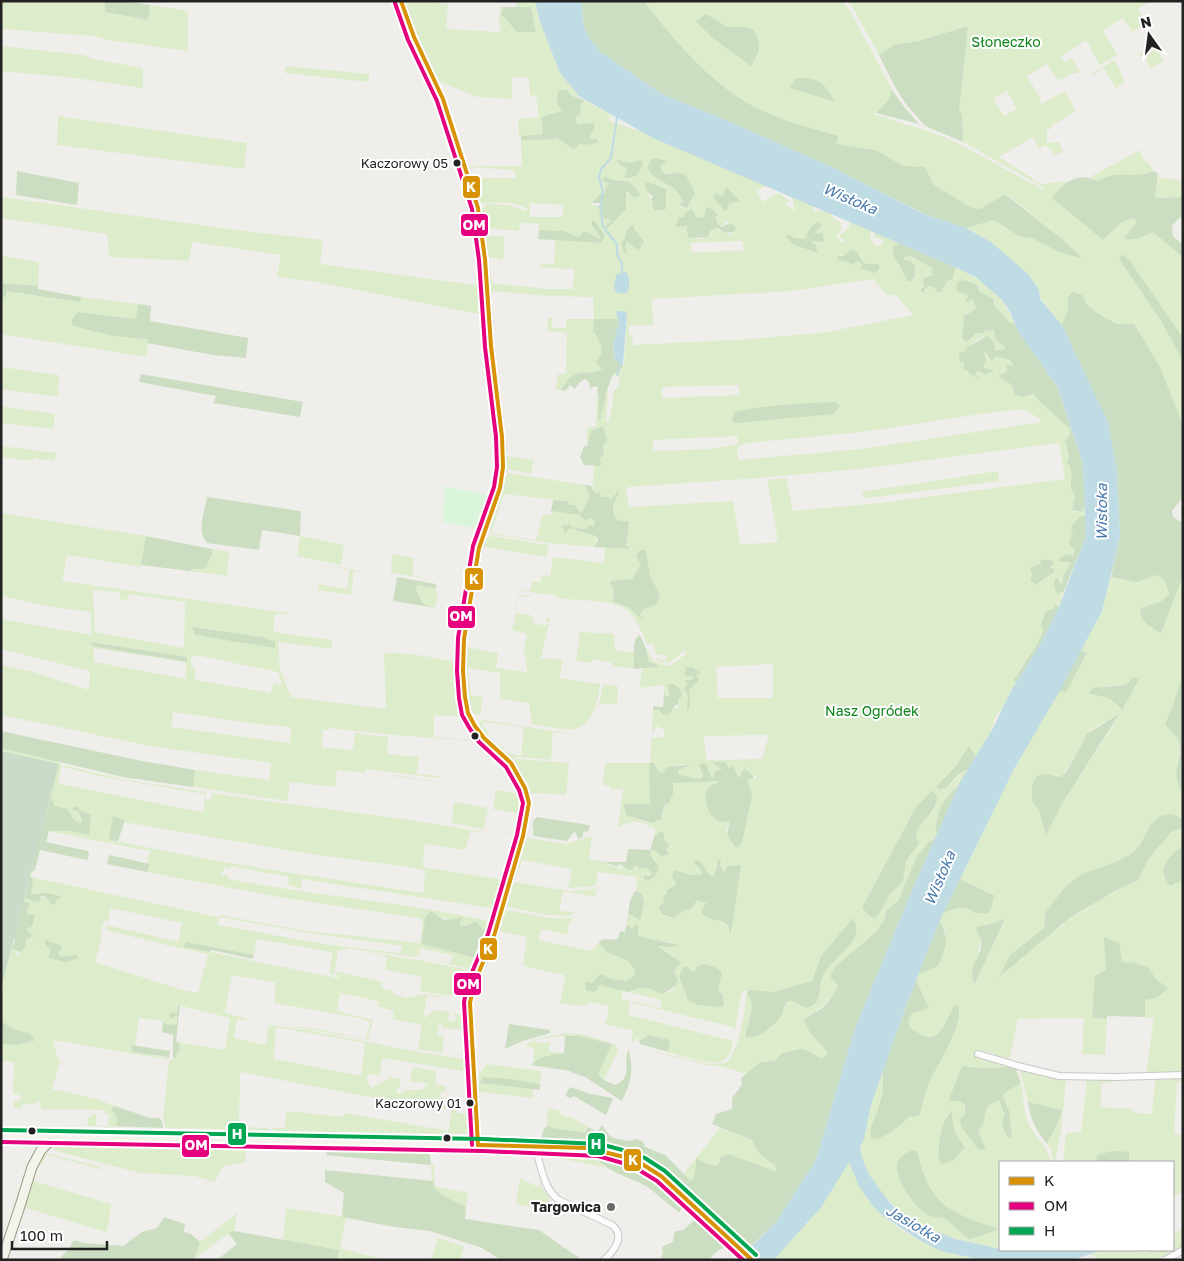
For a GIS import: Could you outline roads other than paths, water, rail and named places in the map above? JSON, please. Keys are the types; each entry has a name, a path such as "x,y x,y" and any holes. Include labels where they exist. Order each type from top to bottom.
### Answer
{"street":[{"path":"401,1 414,37 443,99 478,208 485,259 490,346 503,442 503,467 500,488 480,546 464,638 463,671 465,698 468,713 475,726 484,738 511,763 525,788 529,803 523,836 494,936 474,984 470,1003 478,1145"},
{"path":"978,1054 1062,1076 1183,1075"},
{"path":"1,1136 588,1148 623,1156 642,1164 660,1176 752,1260"},
{"path":"2,1260 32,1167 38,1155 50,1141 51,1136"},
{"path":"536,1147 546,1181 554,1196 616,1228 619,1237 618,1242 611,1254 604,1260"},
{"path":"1165,1260 1183,1250"}],"water":[{"path":"535,1 581,1 584,26 589,37 600,52 662,94 830,166 924,214 966,228 991,242 1029,275 1039,290 1040,299 1062,325 1108,422 1117,469 1120,537 1102,611 1058,694 1014,769 940,920 906,1006 871,1105 864,1139 860,1147 868,1173 889,1202 902,1214 927,1228 955,1239 999,1249 999,1251 1101,1251 1072,1260 983,1260 944,1252 916,1238 882,1215 872,1205 859,1186 849,1162 822,1206 774,1260 738,1260 776,1222 816,1160 855,1028 913,888 961,780 992,730 1011,691 1042,641 1059,607 1086,536 1083,464 1058,388 1018,331 1009,310 1002,300 977,278 653,138 580,97 560,73 540,22"},
{"path":"622,272 627,273 629,278 629,287 626,294 617,293 614,288 616,275"},
{"path":"618,311 625,311 627,315 623,364 615,360 613,344 619,322 616,313"}],"waterway":[{"path":"617,117 611,158 601,169 599,177 603,192 600,207 603,227 617,244 617,254 622,263 622,274"},
{"path":"617,375 621,363"}],"place":[{"name":"Kaczorowy 05","path":"457,163"},
{"name":"Kaczorowy 01","path":"470,1103"},
{"name":"Targowica","path":"611,1207"}],"park label":[{"name":"Słoneczko","path":"1006,42"},
{"name":"Nasz Ogródek","path":"872,711"}],"water label":[{"name":"Wisłoka","path":"850,199"},
{"name":"Wisłoka","path":"1102,512"},
{"name":"Wisłoka","path":"940,878"},
{"name":"Jasiołka","path":"913,1224"}]}
